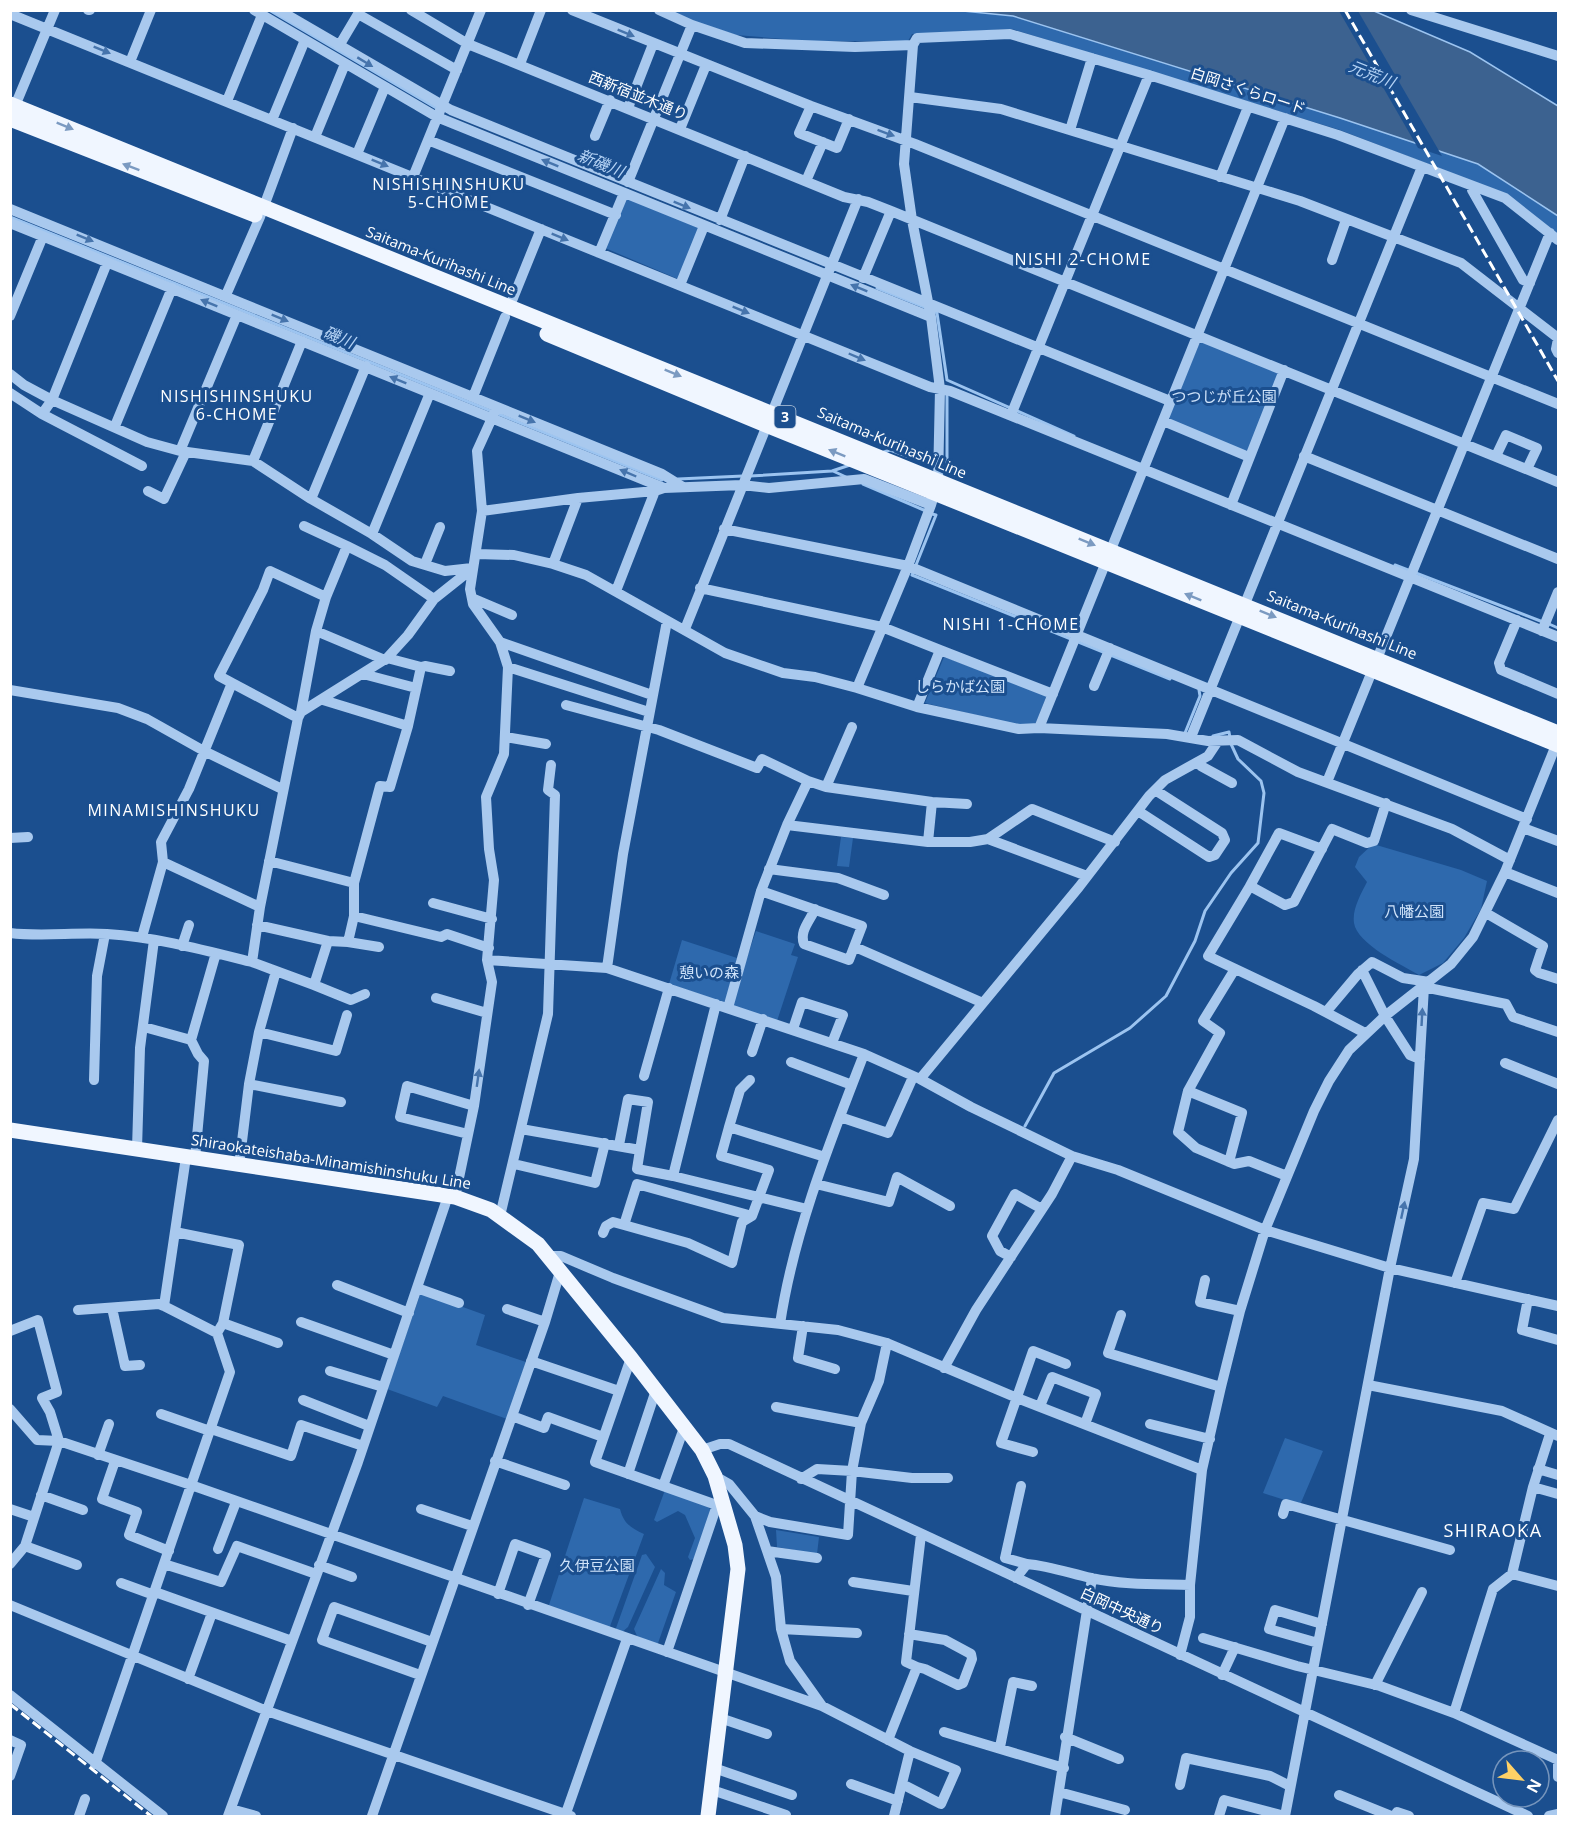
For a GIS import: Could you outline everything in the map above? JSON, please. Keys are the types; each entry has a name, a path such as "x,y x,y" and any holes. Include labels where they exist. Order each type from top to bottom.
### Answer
{"main road":[{"name":"Saitama-Kurihashi Line","path":"12,112 769,418 935,493 1108,556 1558,741"},
{"name":"Shiraokateishaba-Minamishinshuku Line","path":"10,1130 452,1197 481,1205 528,1235 549,1256 656,1390 702,1450 715,1476 721,1507 735,1545 738,1569 708,1816"}],"street":[{"path":"12,112 55,10"},
{"path":"130,62 151,10"},
{"path":"279,10 442,106 626,188 704,226 829,270 863,278 1170,401"},
{"name":"西新宿並木通り","path":"411,10 468,44 806,181 891,211 1558,482"},
{"path":"413,177 481,10"},
{"path":"520,64 542,10"},
{"path":"572,10 811,106 906,141 1558,404"},
{"path":"659,10 692,25 745,43 855,47 913,45 904,164 912,220 931,317 940,389 935,493 908,566 857,688"},
{"path":"1411,10 1558,56"},
{"path":"227,101 258,13 437,117 626,188 720,220 931,317"},
{"path":"10,14 803,335 940,389 950,390 1558,637"},
{"path":"339,46 358,14 457,70"},
{"path":"599,253 692,25"},
{"name":"白岡さくらロード","path":"913,45 917,38 1010,33 1338,135 1505,198 1554,237"},
{"path":"272,120 305,40"},
{"path":"628,108 653,44"},
{"path":"1070,130 1092,58"},
{"path":"315,137 345,64"},
{"path":"680,129 706,64"},
{"path":"1011,415 1149,75"},
{"path":"357,154 385,87"},
{"path":"910,97 1001,109 1300,201 1461,263 1558,339 1556,348 1558,353"},
{"path":"595,136 610,100"},
{"path":"811,106 799,133 837,148 849,119"},
{"path":"1220,177 1248,107"},
{"path":"1039,728 1285,118"},
{"path":"226,295 293,128"},
{"path":"428,140 616,215"},
{"path":"806,181 823,142"},
{"path":"720,220 745,156"},
{"path":"1191,735 1422,167"},
{"path":"1472,186 1472,190 1523,280 1530,283"},
{"path":"685,629 858,199"},
{"path":"10,209 663,474 682,487"},
{"path":"863,278 891,211"},
{"path":"1332,261 1346,220"},
{"path":"10,223 366,366 660,490"},
{"path":"680,285 704,226"},
{"path":"473,397 541,229"},
{"path":"10,316 43,236"},
{"path":"1327,782 1530,283 1554,237"},
{"path":"42,414 52,400 107,263"},
{"path":"115,426 172,288"},
{"path":"148,491 164,499 237,315"},
{"path":"253,461 302,341"},
{"path":"311,499 366,366"},
{"path":"1231,505 1284,370"},
{"path":"10,374 24,385 52,400 147,442 183,452 253,461 412,561 444,571 473,568"},
{"path":"10,393 42,414 142,466"},
{"path":"372,534 430,393"},
{"path":"256,1816 230,1813 363,1446 417,1288 452,1197 474,1106 492,982 487,960 494,880 489,849 486,797 504,754 508,667 500,642 473,604 470,589 482,511 477,451 497,407"},
{"path":"1163,421 1249,457"},
{"path":"1496,456 1506,435 1537,448 1527,469"},
{"path":"1304,456 1558,559"},
{"path":"482,511 682,487 742,485 769,488 802,487 864,479 935,493"},
{"path":"616,591 660,490"},
{"path":"554,564 578,498"},
{"path":"304,526 385,565 434,599"},
{"path":"425,564 440,526"},
{"path":"724,529 908,566 1343,744 1525,824 1558,842"},
{"path":"252,962 282,789 316,631 326,597 347,546"},
{"path":"477,554 514,555 554,564 586,575 725,653 783,673 815,677 917,707 1019,729 1191,735 1218,741 1238,740 1298,771 1452,829 1509,860"},
{"path":"299,715 386,659 408,635 434,599 473,568"},
{"path":"299,715 219,676 263,590 270,571 326,597"},
{"path":"700,588 882,627 1053,694"},
{"path":"1542,630 1558,592"},
{"path":"472,597 512,615"},
{"path":"1516,620 1499,663 1501,670 1558,694"},
{"path":"607,968 622,854 667,621"},
{"path":"316,631 386,659 450,671"},
{"path":"500,642 652,695"},
{"path":"1094,686 1110,648"},
{"path":"917,707 940,650"},
{"path":"348,942 354,916 354,883 380,786 390,787 408,726 421,667"},
{"path":"508,667 649,712"},
{"path":"363,674 416,688"},
{"path":"141,937 163,862 161,842 189,789 232,683"},
{"path":"10,690 118,708 147,719 204,751 282,789"},
{"path":"323,700 408,726"},
{"path":"566,705 659,730 757,768 762,759 826,787 932,802 967,804"},
{"path":"826,787 852,727"},
{"path":"506,737 546,744"},
{"path":"840,1117 888,1133 916,1078 983,1003 1155,790 1165,780 1208,756 1218,741"},
{"path":"1180,1655 1190,1617 1190,1585 1202,1470 1240,1311 1265,1230 1287,1176 1314,1111 1349,1050 1365,1033 1450,964 1473,937 1505,872 1558,741"},
{"path":"1198,762 1201,766 1232,783"},
{"path":"500,1216 548,1014 555,795 548,790 551,765"},
{"path":"728,1008 761,891 787,825 808,781"},
{"path":"1138,811 1209,857 1215,855 1225,840 1222,833 1155,790"},
{"path":"928,842 932,802"},
{"path":"1250,886 1285,905 1294,902 1332,829 1367,843 1374,841 1386,803"},
{"path":"787,825 928,842 970,842 988,839 1032,809 1115,842"},
{"path":"1322,849 1279,833 1208,956 1365,1033"},
{"path":"10,838 28,837"},
{"path":"988,839 1087,876"},
{"path":"269,861 354,883"},
{"path":"163,862 260,908"},
{"path":"769,869 838,878 884,896"},
{"path":"1505,872 1558,893"},
{"path":"761,891 815,909 862,927 849,960 804,944 801,938 804,928 810,922 815,909"},
{"path":"434,903 492,920"},
{"path":"1486,913 1543,946 1535,970 1558,979"},
{"path":"354,916 441,937 447,934 489,948"},
{"path":"182,946 189,925"},
{"path":"257,925 328,941 379,947"},
{"path":"10,933 105,934 141,937 252,962 351,1000 366,994"},
{"path":"94,1080 97,976 105,934"},
{"path":"137,1149 140,1048 154,940"},
{"path":"314,985 328,941"},
{"path":"855,947 983,1003"},
{"path":"164,1306 175,1232 191,1157 204,1061 191,1040 216,953"},
{"path":"487,960 607,968 669,988 864,1054 1072,1156 1118,1170 1265,1230 1390,1268 1558,1306"},
{"path":"1326,1012 1362,970 1372,962 1403,978 1506,1004 1513,1017 1558,1032"},
{"path":"1235,969 1203,1021 1220,1033 1188,1091 1178,1132 1196,1148 1228,1162 1234,1164 1249,1161 1287,1176"},
{"path":"1362,970 1385,1016 1410,1055 1420,1059"},
{"path":"239,1166 249,1084 276,971"},
{"path":"1219,1816 1224,1800 1285,1816 1390,1268 1414,1159 1426,985"},
{"path":"644,1076 669,988"},
{"path":"436,998 487,1013"},
{"path":"793,1029 802,1002 843,1015 832,1043"},
{"path":"673,1176 716,1004"},
{"path":"260,1032 336,1051 347,1015"},
{"path":"752,1052 763,1019"},
{"path":"144,1026 191,1040"},
{"path":"780,1324 788,1276 807,1209 864,1054"},
{"path":"791,1062 852,1085"},
{"path":"1505,1063 1558,1084"},
{"path":"603,1233 606,1226 613,1222 688,1243 732,1263 742,1222 752,1216 769,1170 721,1156 740,1090 750,1080"},
{"path":"249,1084 341,1102"},
{"path":"468,1134 400,1117 407,1086 474,1106"},
{"path":"1188,1091 1242,1113 1228,1162"},
{"path":"619,1145 628,1099 648,1102 637,1169 807,1209"},
{"path":"1455,1283 1483,1203 1514,1209 1558,1120"},
{"path":"729,1127 825,1157"},
{"path":"521,1129 639,1150"},
{"path":"514,1164 595,1183 605,1143"},
{"path":"944,1368 976,1310 1042,1209 1072,1156"},
{"path":"816,1184 890,1202 897,1177 950,1206"},
{"path":"624,1225 637,1184 752,1216"},
{"path":"1011,1257 999,1251 992,1236 1015,1194 1042,1209"},
{"path":"175,1232 239,1245 223,1323 217,1333"},
{"path":"549,1256 561,1256 613,1278 723,1318 838,1330 887,1343 1017,1398 1202,1470"},
{"path":"372,1816 545,1322 560,1272"},
{"path":"1205,1280 1200,1302 1240,1311"},
{"path":"337,1285 409,1313"},
{"path":"417,1288 459,1303"},
{"path":"1528,1299 1522,1330 1558,1340"},
{"path":"78,1310 159,1304 164,1306 217,1333 230,1372 95,1764"},
{"path":"112,1308 125,1366 140,1365"},
{"path":"507,1309 545,1322"},
{"path":"1121,1315 1108,1353 1221,1387"},
{"path":"10,1331 38,1320 57,1392 42,1398 50,1412 59,1442 25,1546 10,1564"},
{"path":"301,1322 394,1355"},
{"path":"223,1323 278,1343"},
{"path":"803,1326 798,1358 835,1369"},
{"path":"755,1516 770,1522 848,1535 852,1471 861,1423 879,1381 887,1343"},
{"path":"1033,1452 1002,1443 1034,1351 1066,1364"},
{"path":"631,1358 595,1462 721,1507 667,1652"},
{"path":"531,1360 619,1391"},
{"path":"330,1371 383,1387"},
{"path":"1040,1406 1052,1377 1096,1394 1084,1424"},
{"path":"1368,1385 1502,1411 1554,1435 1533,1487 1512,1574 1493,1589 1454,1713"},
{"path":"628,1474 656,1390"},
{"path":"303,1400 369,1426"},
{"path":"776,1407 861,1423"},
{"path":"10,1409 37,1440 59,1442 191,1485 330,1536 822,1706 910,1751 956,1770 941,1804 902,1784"},
{"path":"161,1414 291,1456 302,1425 363,1446"},
{"path":"512,1416 544,1428 548,1417 603,1437"},
{"path":"98,1455 109,1424"},
{"path":"1150,1424 1209,1439"},
{"path":"663,1486 684,1428"},
{"name":"白岡中央通り","path":"702,1450 720,1444 729,1444 1528,1816"},
{"path":"115,1461 102,1499 137,1512 129,1535 169,1551"},
{"path":"495,1461 565,1485"},
{"path":"801,1479 817,1469 912,1478 948,1478"},
{"path":"1539,1469 1558,1475"},
{"path":"715,1476 729,1484 755,1516 776,1577 781,1629 790,1661 822,1706"},
{"path":"1021,1486 1005,1558 1027,1564 1049,1566 1092,1578 1128,1583 1190,1585"},
{"path":"1533,1487 1558,1494"},
{"path":"41,1495 83,1510"},
{"path":"218,1549 236,1502"},
{"path":"1282,1514 1286,1504 1450,1550"},
{"path":"10,1509 34,1517"},
{"path":"421,1509 472,1526"},
{"path":"909,1634 945,1640 971,1654 972,1659 963,1683 958,1685 906,1662 913,1591 921,1535"},
{"path":"498,1594 515,1544 546,1555 528,1605"},
{"path":"25,1546 77,1565"},
{"path":"164,1564 221,1582 237,1546 318,1570 352,1577"},
{"path":"767,1551 817,1558"},
{"path":"1016,1578 1027,1564"},
{"path":"1512,1574 1558,1586"},
{"path":"1055,1816 1064,1768 1065,1737 1092,1578"},
{"path":"853,1582 913,1591"},
{"path":"120,1583 212,1612 292,1641"},
{"path":"1376,1685 1422,1592"},
{"path":"10,1605 267,1711 567,1816 627,1639"},
{"path":"420,1675 322,1640 334,1607 432,1642"},
{"path":"1318,1643 1269,1629 1275,1610 1322,1624"},
{"path":"188,1678 212,1612"},
{"path":"781,1629 857,1633"},
{"path":"1203,1638 1312,1670 1376,1685 1454,1713 1558,1759 1558,1776"},
{"path":"1222,1675 1235,1647"},
{"path":"888,1740 917,1667"},
{"path":"1000,1748 1013,1682 1032,1686"},
{"path":"10,1695 163,1816"},
{"path":"720,1718 767,1734"},
{"path":"944,1732 1064,1768"},
{"path":"1065,1737 1119,1759"},
{"path":"10,1740 21,1745 10,1776"},
{"path":"894,1816 910,1751"},
{"path":"1180,1785 1186,1758 1270,1776 1290,1786"},
{"path":"714,1768 792,1795"},
{"path":"851,1784 898,1800"},
{"path":"712,1790 786,1815"},
{"path":"1059,1792 1125,1810"},
{"path":"1339,1795 1393,1816 1397,1812 1409,1816"},
{"path":"79,1816 85,1799"},
{"path":"1549,1816 1558,1814"}],"green space":[{"path":"963,10 1012,16 1340,118 1478,164 1558,216 1558,236 1503,193 1340,130 1012,29 912,34 908,41 808,41 736,35 693,21 672,11"},
{"path":"627,195 701,226 678,279 605,248"},
{"name":"つつじが丘公園","path":"1204,342 1277,372 1279,376 1248,450 1245,451 1171,421 1169,417 1199,344"},
{"name":"しらかば公園","path":"944,657 1047,695 1035,725 1018,725 925,703"},
{"path":"841,837 853,838 849,867 837,866"},
{"name":"八幡公園","path":"1373,844 1461,870 1487,881 1481,909 1464,938 1443,963 1419,975 1371,946 1357,931 1354,923 1356,907 1367,882 1355,867 1359,857"},
{"path":"756,931 795,944 791,955 798,957 777,1021 731,1005"},
{"name":"憩いの森","path":"682,940 737,958 725,1003 669,984"},
{"path":"421,1292 485,1315 476,1345 526,1362 507,1419 443,1396 437,1407 387,1389"},
{"path":"1285,1438 1323,1451 1300,1505 1263,1493"},
{"path":"665,1490 708,1506 711,1511 695,1559 690,1560 688,1557 695,1538 685,1515 678,1511 657,1522 654,1520"},
{"name":"久伊豆公園","path":"584,1498 620,1509 629,1525 644,1534 609,1629 548,1608"},
{"path":"776,1530 819,1537 817,1554 777,1547"},
{"path":"646,1554 655,1567 628,1627 621,1633 615,1631 642,1555"},
{"path":"661,1569 665,1573 664,1585 676,1592 657,1646 637,1636 634,1629"}],"water":[{"name":"元荒川","path":"963,11 1374,11 1470,52 1558,106 1558,216 1478,164 1340,118 1013,16"}],"pier":[{"path":"1339,11 1358,11 1442,156 1418,148"}],"waterway":[{"name":"新磯川","path":"269,10 438,109"},
{"name":"磯川","path":"10,217 662,480"},
{"name":"新磯川","path":"877,288 927,308"},
{"path":"933,311 937,313 947,380 1074,436"},
{"path":"941,469 947,471 947,394"},
{"path":"884,452 890,450 935,466"},
{"path":"750,476 832,471 850,465"},
{"path":"833,471 846,477"},
{"path":"678,479 743,476"},
{"path":"863,484 926,511"},
{"path":"932,514 936,515 912,575 1170,679"},
{"path":"1395,565 1543,622"},
{"path":"1549,624 1558,628"},
{"path":"1185,733 1200,696 1199,690"},
{"path":"1025,1126 1054,1073 1130,1028 1166,996 1195,941 1205,911 1231,873 1258,843 1264,793 1261,781 1238,759 1231,744 1229,732 1213,736"}],"railway":[{"path":"1345,10 1558,381"},
{"path":"10,1704 151,1816"}],"district":[{"name":"NISHISHINSHUKU 5-CHOME","path":"449,193"},
{"name":"NISHI 2-CHOME","path":"1083,259"},
{"name":"NISHISHINSHUKU 6-CHOME","path":"237,405"},
{"name":"NISHI 1-CHOME","path":"1011,624"},
{"name":"MINAMISHINSHUKU","path":"174,810"},
{"name":"SHIRAOKA","path":"1493,1531"}]}
